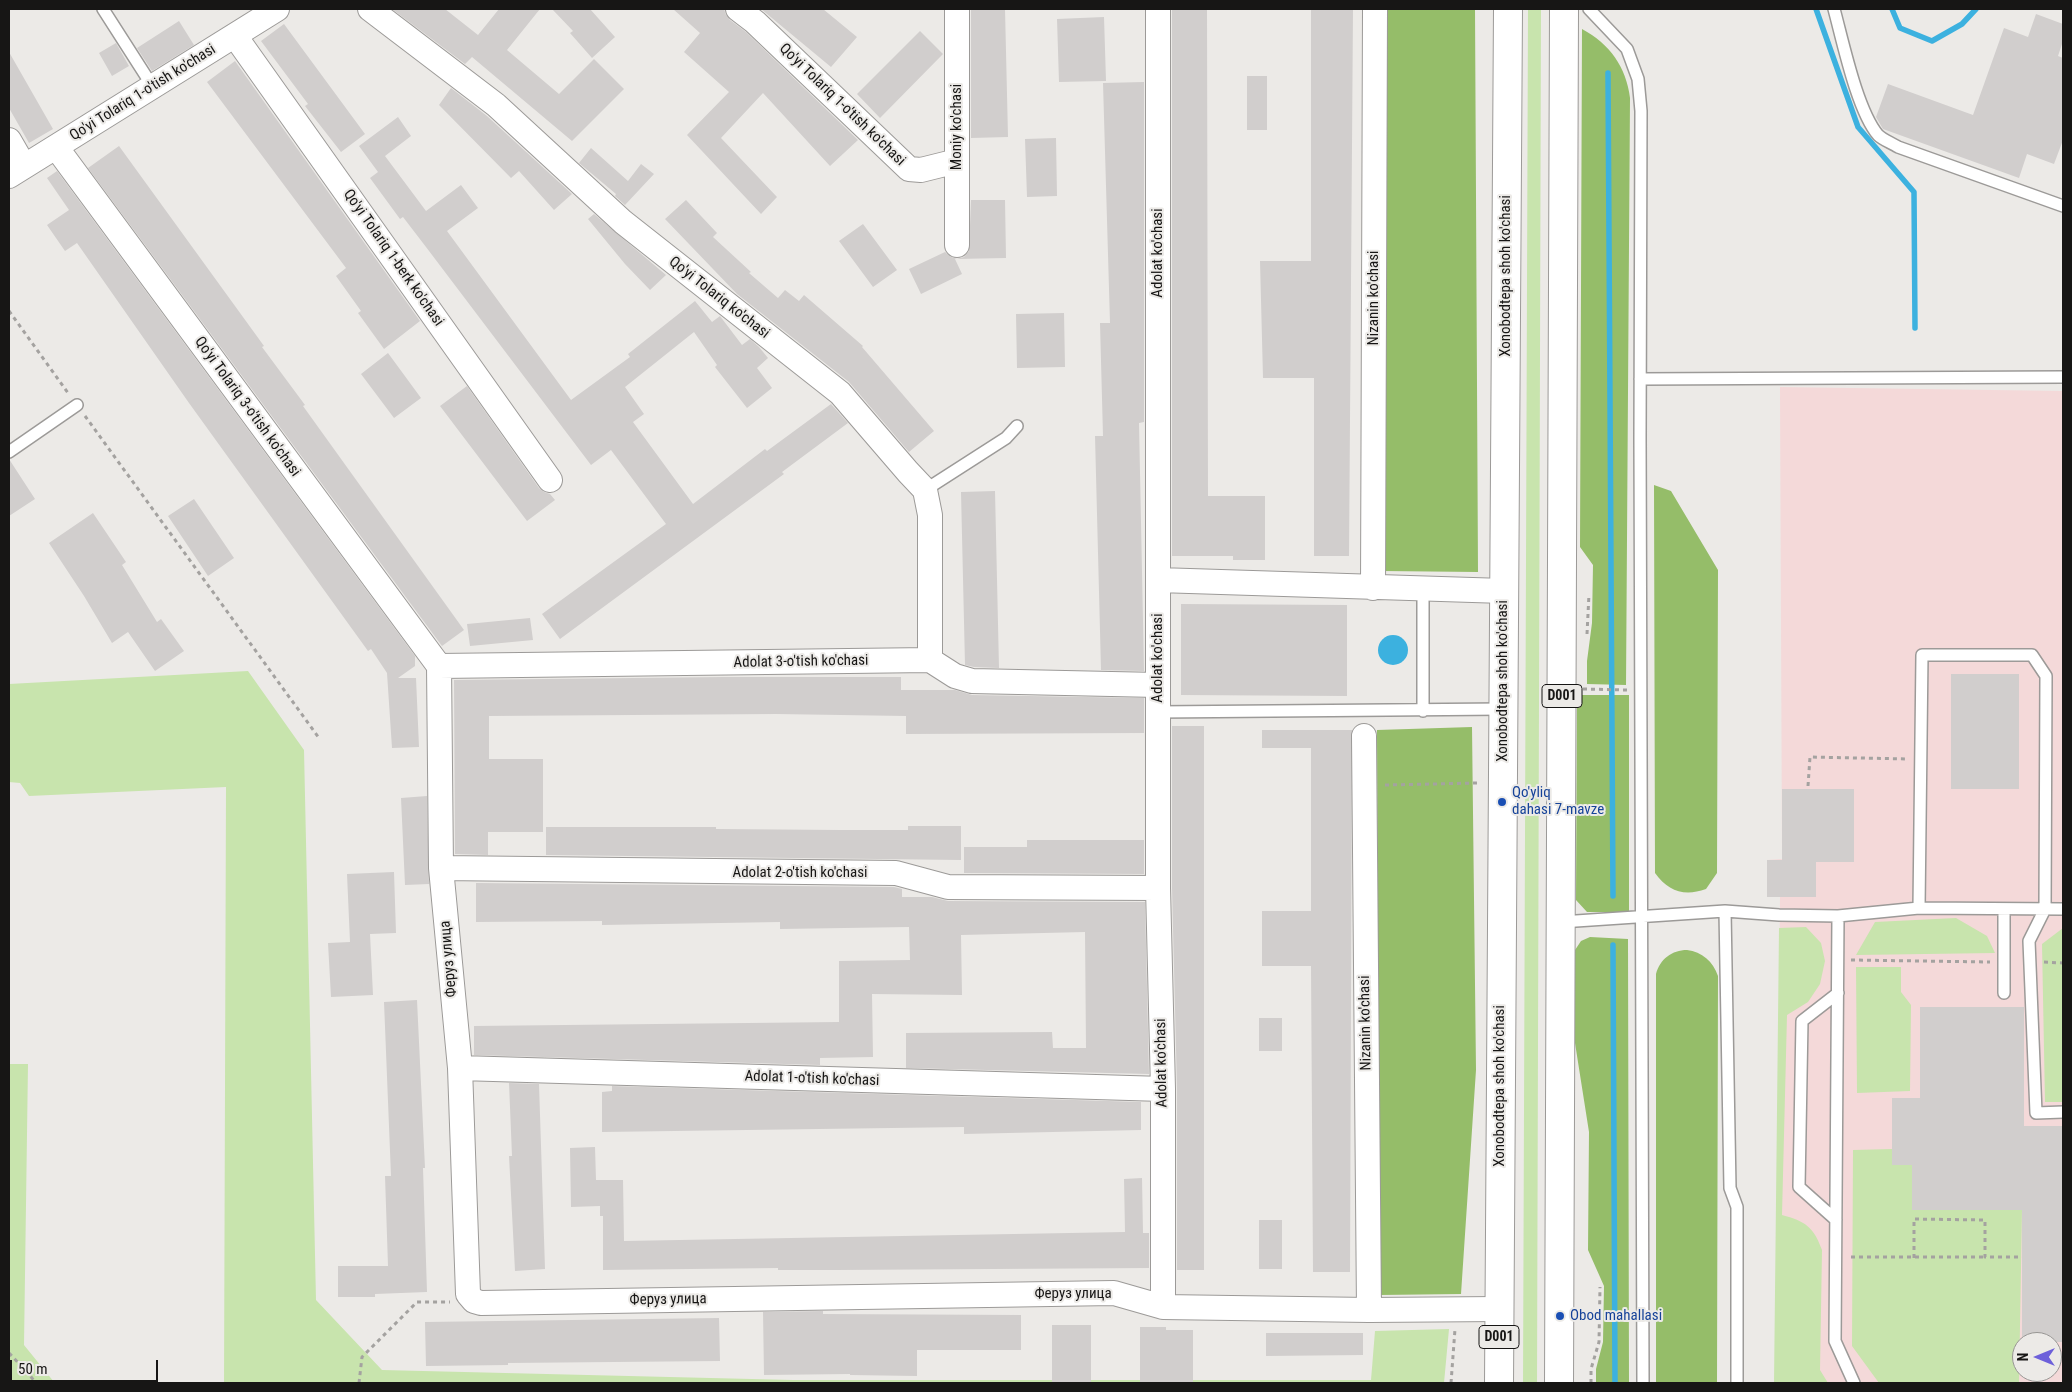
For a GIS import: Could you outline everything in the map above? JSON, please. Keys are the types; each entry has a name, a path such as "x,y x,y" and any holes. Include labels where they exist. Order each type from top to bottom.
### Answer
{"highway":[{"name":"Xonobodtepa shoh ko'chasi","path":"1498,1383 1508,9"},
{"name":"D001","path":"1560,1383 1564,9"}],"street":[{"name":"Qo'yi Tolariq 1-o'tish ko'chasi","path":"17,171 277,9"},
{"name":"Qo'yi Tolariq ko'chasi","path":"370,9 496,105 623,222 840,393 925,490"},
{"name":"Qo'yi Tolariq 1-o'tish ko'chasi","path":"738,9 755,22 909,170 921,170 957,161"},
{"name":"Moniy ko'chasi","path":"957,9 957,245"},
{"name":"Adolat ko'chasi","path":"1158,9 1158,888 1163,1089 1163,1306"},
{"name":"Nizanin ko'chasi","path":"1373,588 1375,9"},
{"name":"Qo'yi Tolariq 1-berk ko'chasi","path":"235,36 550,480"},
{"path":"9,140 17,171"},
{"name":"Qo'yi Tolariq 3-o'tish ko'chasi","path":"56,148 439,666"},
{"path":"925,490 930,516 930,660 954,676 972,681 1158,685"},
{"path":"1158,580 1504,591"},
{"name":"Adolat 3-o'tish ko'chasi","path":"439,666 930,660"},
{"name":"Феруз улица","path":"439,666 441,868 460,1068 468,1294 474,1301 481,1303 1114,1293 1163,1306 1369,1310 1499,1309"},
{"name":"Nizanin ko'chasi","path":"1364,736 1369,1310"},
{"name":"Adolat 2-o'tish ko'chasi","path":"441,868 896,873 948,887 1158,888"},
{"name":"Adolat 1-o'tish ko'chasi","path":"460,1068 1163,1089"}],"lane":[{"path":"103,9 153,87"},
{"path":"1588,9 1627,49 1638,79 1641,111 1643,1383"},
{"path":"1834,9 1862,106 1871,125 1880,137 1898,147 2063,206"},
{"path":"1640,379 2063,376"},
{"path":"9,452 77,405"},
{"path":"925,490 1006,438 1017,426"},
{"path":"1423,589 1423,711"},
{"path":"1920,908 1922,655 2032,655 2046,676 2045,909 2029,940 2036,1113 2063,1112"},
{"path":"1158,712 1503,709"},
{"path":"1561,922 1726,911 1779,915 1838,916 1920,908 2063,909"},
{"path":"2004,909 2004,993"},
{"path":"1726,911 1730,1188 1737,1207 1736,1383"},
{"path":"1838,916 1835,1341 1854,1383"},
{"path":"1836,1220 1799,1187 1802,1021 1838,993"}],"path":[{"path":"9,311 319,738"},
{"path":"1595,690 1623,690"},
{"path":"1808,786 1810,757 1921,759"},
{"path":"1838,960 2004,962"},
{"path":"2030,962 2063,963"},
{"path":"1914,1258 1914,1218 1985,1220 1985,1257 2022,1257"},
{"path":"1591,1383 1591,1369 1599,1342 1600,1286"},
{"path":"359,1383 362,1356 417,1302 474,1301"},
{"path":"1451,1383 1456,1310"},
{"path":"9,1353 36,1383"}],"shaded area":[{"path":"1780,387 2063,391 2063,1383 1776,1383 1780,897 1767,897 1767,860 1782,859"}],"green space":[{"path":"1385,9 1475,9 1478,572 1382,571"},
{"path":"1528,9 1541,9 1537,1383 1523,1383"},
{"path":"1582,29 1601,42 1615,58 1625,76 1630,98 1626,685 1587,684 1587,661 1592,623 1593,565 1580,547"},
{"path":"1654,485 1671,491 1718,570 1717,873 1706,889 1691,892 1677,891 1671,888 1655,873"},
{"path":"248,671 304,750 316,1300 382,1370 793,1380 1371,1380 1375,1331 1449,1329 1444,1383 224,1383 226,787 29,796 20,783 9,782 9,684"},
{"path":"1577,695 1629,695 1629,912 1587,912 1576,900"},
{"path":"1472,727 1476,1070 1461,1294 1379,1295 1377,730"},
{"path":"1956,918 1987,936 1995,953 1856,955 1875,922"},
{"path":"1806,927 1821,943 1825,961 1820,984 1808,1002 1787,1015 1782,1215 1808,1226 1816,1236 1822,1250 1820,1370 1828,1383 1774,1383 1779,928"},
{"path":"2063,928 2063,1102 2045,1102 2042,944"},
{"path":"1590,937 1628,939 1629,1383 1596,1383 1596,1369 1603,1342 1604,1286 1588,1250 1589,1132 1575,1043 1575,950 1581,941"},
{"path":"1687,950 1706,958 1718,976 1717,1383 1656,1383 1656,974 1660,964 1667,956"},
{"path":"1856,967 1901,967 1901,992 1911,1005 1910,1091 1857,1093"},
{"path":"9,1064 28,1064 24,1345 54,1382 170,1383 9,1383"},
{"path":"1892,1149 1892,1165 1912,1165 1912,1210 2022,1210 2020,1332 2012,1332 2012,1382 2019,1383 1879,1383 1852,1346 1853,1150"}],"water":[{"path":"1393,635 1403,640 1408,650 1403,660 1393,665 1383,660 1378,650 1383,640"}],"building":[{"path":"392,9 445,9 478,35 499,9 540,9 507,50 559,94 594,59 624,89 572,141 472,57 465,64"},
{"path":"552,9 590,9 615,37 592,58 570,33 573,31"},
{"path":"673,9 724,9 730,20 746,32 858,140 830,166 763,93 721,138 777,197 761,214 687,135 729,92 684,52 700,33"},
{"path":"761,9 823,9 857,37 831,67"},
{"path":"971,9 1005,9 1008,137 971,138"},
{"path":"1172,9 1207,9 1208,496 1265,496 1265,560 1233,560 1233,556 1172,556"},
{"path":"1311,9 1353,9 1349,556 1314,556 1314,378 1263,378 1260,261 1311,261"},
{"path":"2036,14 2063,24 2063,41 2058,56 2063,58 2063,140 2054,164 2027,154 2019,178 1883,129 1876,117 1888,84 1973,115 2004,28 2028,37"},
{"path":"1104,17 1106,81 1059,82 1057,19"},
{"path":"179,21 194,45 152,71 137,48"},
{"path":"284,24 365,134 341,152 305,106 308,104 261,41"},
{"path":"920,31 943,54 880,118 857,94"},
{"path":"116,43 129,66 112,76 99,53"},
{"path":"9,52 53,129 29,143 9,108"},
{"path":"235,61 420,321 384,349 358,313 361,311 336,276 346,268 207,82"},
{"path":"1247,76 1267,76 1267,130 1247,130"},
{"path":"1144,82 1144,422 1139,423 1144,671 1101,670 1095,436 1103,436 1100,323 1110,323 1103,83"},
{"path":"451,88 487,116 572,194 554,210 519,171 511,178 439,105"},
{"path":"398,117 411,136 385,156 426,211 461,185 478,208 447,231 571,400 630,357 628,354 695,301 712,322 720,316 742,345 750,339 768,358 757,368 772,388 747,408 715,367 717,365 694,332 625,387 644,414 633,422 693,504 765,449 767,451 831,404 848,423 782,472 784,474 560,639 542,614 666,524 611,450 591,465 403,217 400,219 370,178 378,172 359,146"},
{"path":"1056,138 1057,196 1027,197 1025,139"},
{"path":"119,146 264,346 262,347 305,405 303,406 464,630 442,646 88,168"},
{"path":"591,148 628,181 641,164 654,174 625,205 615,196 616,194 579,163"},
{"path":"57,171 415,656 415,666 398,678 416,678 419,747 392,748 387,673 371,649 368,651 189,403 77,243 65,251 47,225 69,210 47,178"},
{"path":"686,200 717,233 713,237 751,272 749,273 778,298 785,290 799,301 804,295 863,346 934,431 909,452 849,382 737,294 665,219"},
{"path":"971,200 1005,200 1006,258 957,259 964,257 969,251"},
{"path":"594,214 666,275 650,290 625,264 588,219"},
{"path":"863,224 897,270 873,287 839,241"},
{"path":"945,252 957,259 955,259 962,274 921,294 909,269"},
{"path":"1064,313 1065,367 1017,368 1016,314"},
{"path":"388,353 421,398 394,418 361,374"},
{"path":"467,386 539,488 550,494 555,500 527,521 440,406"},
{"path":"9,459 35,499 9,516"},
{"path":"995,491 999,668 974,667 965,665 961,492"},
{"path":"194,499 234,558 208,576 168,516"},
{"path":"93,513 126,562 122,565 157,622 161,619 184,651 155,671 128,632 112,643 49,543"},
{"path":"1181,604 1347,605 1347,696 1181,695"},
{"path":"530,618 533,640 470,646 467,624"},
{"path":"1951,674 2019,674 2019,789 1951,789"},
{"path":"901,677 901,690 955,690 972,695 1144,698 1144,733 906,734 906,716 776,714 489,716 489,759 543,759 543,832 488,832 488,855 455,854 454,680"},
{"path":"1172,726 1204,726 1204,1270 1177,1270 1177,1089 1172,888"},
{"path":"1262,730 1352,730 1350,1272 1313,1272 1311,966 1262,966 1262,911 1311,911 1311,748 1262,748"},
{"path":"1782,789 1854,789 1854,862 1816,862 1816,897 1767,897 1767,860 1782,860"},
{"path":"427,796 429,884 405,885 401,798"},
{"path":"908,826 961,826 961,860 546,855 546,827 908,830"},
{"path":"1027,840 1144,840 1144,874 964,873 964,847 1027,847"},
{"path":"394,872 396,933 370,934 373,995 331,997 328,943 350,942 347,874"},
{"path":"476,883 894,887 902,889 902,897 932,897 948,901 1145,902 1149,1074 906,1068 906,1033 1052,1032 1053,1048 1086,1048 1085,932 961,935 962,995 872,994 873,1057 820,1058 820,1065 474,1055 474,1026 839,1022 839,961 910,960 909,927 780,929 780,922 602,925 602,921 476,922"},
{"path":"417,1000 425,1168 423,1168 427,1292 375,1294 375,1297 338,1297 338,1266 388,1266 385,1176 391,1176 384,1002"},
{"path":"1920,1007 2024,1007 2024,1126 2063,1126 2063,1342 2062,1332 2022,1332 2022,1210 1912,1210 1912,1165 1892,1165 1892,1098 1920,1098"},
{"path":"1259,1018 1282,1018 1282,1051 1259,1051"},
{"path":"509,1083 539,1084 545,1269 515,1271 509,1156 512,1156"},
{"path":"612,1086 1141,1102 1141,1130 964,1134 964,1127 602,1132 602,1092 612,1091"},
{"path":"595,1147 596,1180 623,1180 624,1241 1125,1232 1124,1179 1142,1178 1143,1233 1149,1233 1149,1268 603,1270 603,1216 600,1216 600,1206 571,1207 570,1148"},
{"path":"1259,1220 1282,1220 1282,1269 1259,1269"},
{"path":"823,1311 823,1314 1021,1315 1021,1350 917,1350 917,1376 850,1374 764,1375 763,1312"},
{"path":"719,1318 720,1361 508,1363 508,1365 426,1366 425,1322"},
{"path":"1052,1325 1091,1325 1091,1383 1052,1383"},
{"path":"1140,1327 1166,1327 1166,1330 1193,1330 1193,1383 1140,1383"},
{"path":"1266,1333 1363,1333 1363,1355 1266,1356"}],"waterway":[{"path":"1816,9 1858,127 1914,192 1915,328"},
{"path":"1892,9 1900,28 1932,41 1962,24 1976,9"},
{"path":"1608,73 1613,896"},
{"path":"1613,945 1615,1383"}],"place":[{"name":"Qo'yliq dahasi 7-mavze","path":"1502,802"},
{"name":"Obod mahallasi","path":"1560,1316"}]}
